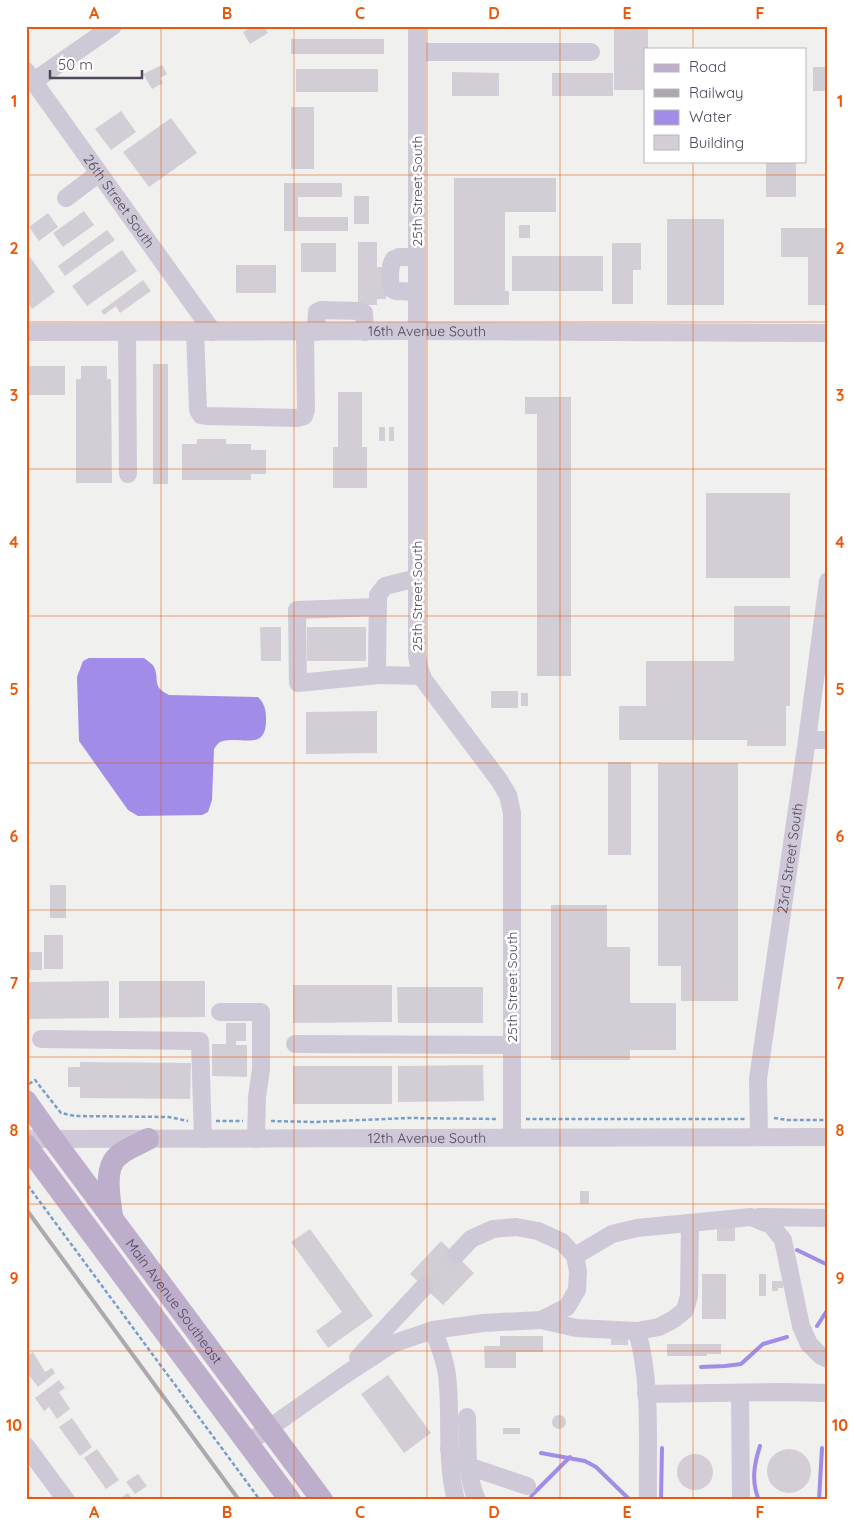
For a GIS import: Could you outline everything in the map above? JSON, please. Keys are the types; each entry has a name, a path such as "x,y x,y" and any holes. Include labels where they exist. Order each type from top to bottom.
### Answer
{"main road":[{"name":"Main Avenue Southeast","path":"26,1101 322,1500"},
{"path":"112,1217 108,1181 113,1162 121,1154 148,1139"},
{"name":"Main Avenue Southeast","path":"26,1146 290,1500"}],"street":[{"path":"29,77 112,26"},
{"name":"25th Street South","path":"416,26 417,655 424,680 499,780 508,795 512,813 512,1137"},
{"path":"416,52 591,52"},
{"name":"26th Street South","path":"29,77 99,173 204,332"},
{"path":"66,198 99,173"},
{"path":"417,257 394,258 391,263 391,285 392,289 396,291 417,292"},
{"name":"16th Avenue South","path":"26,332 828,333"},
{"path":"127,332 128,474"},
{"path":"204,332 198,410 201,415 297,418 304,416 306,410 310,332"},
{"path":"379,675 377,666 378,595 385,586 417,578"},
{"name":"23rd Street South","path":"759,1128 758,1079 828,581"},
{"path":"378,607 297,610 298,683 379,675 422,676"},
{"path":"806,740 828,740"},
{"path":"220,1012 261,1012 261,1069 257,1097 256,1130"},
{"path":"41,1039 200,1040 202,1130"},
{"path":"295,1044 512,1045"},
{"name":"12th Avenue South","path":"26,1139 148,1139 202,1130 512,1137 759,1128 828,1137"},
{"path":"575,1256 612,1234 637,1228 751,1217 828,1218"},
{"path":"751,1217 771,1225 782,1240 802,1326 809,1344 826,1362"},
{"path":"248,1442 392,1344 433,1330 483,1322 541,1320 576,1328 637,1331 659,1327 674,1319 684,1310 689,1296 690,1223"},
{"path":"456,1255 471,1239 493,1229 516,1227 538,1230 562,1242 575,1256 578,1272 577,1290 566,1307 541,1320"},
{"path":"343,1376 379,1334 424,1287"},
{"path":"433,1330 442,1351 447,1374 451,1484 456,1500"},
{"path":"637,1331 642,1350 646,1394 648,1500"},
{"path":"646,1394 828,1393"},
{"path":"740,1394 741,1500"},
{"path":"467,1417 468,1466 471,1487 477,1500"},
{"path":"26,1446 66,1500"},
{"path":"450,1449 458,1460 468,1466 527,1486"}],"path":[{"path":"26,1086 35,1080 62,1113 75,1116 169,1117 189,1121 202,1130 256,1130 314,1122 408,1118 512,1119 759,1128 772,1118 828,1120"},
{"path":"26,1180 29,1187 260,1500"}],"water":[{"path":"89,658 144,658 154,667 160,689 169,695 258,697 260,699 266,715 265,729 262,735 258,739 252,740 221,741 214,749 212,800 208,812 202,815 138,816 128,810 79,741 77,677 83,661"}],"building":[{"path":"253,26 264,26 268,33 250,44 243,32"},
{"path":"614,26 648,26 648,48 644,48 644,90 614,90"},
{"path":"291,39 384,39 384,54 291,54"},
{"path":"162,65 167,74 160,78 163,83 152,89 143,74"},
{"path":"813,67 828,67 828,91 813,91"},
{"path":"296,69 378,69 378,92 296,92"},
{"path":"452,72 499,73 499,96 452,96"},
{"path":"552,73 613,73 613,96 552,96"},
{"path":"291,107 314,107 314,169 291,169"},
{"path":"121,111 136,132 111,150 95,129"},
{"path":"171,118 197,153 149,187 123,152"},
{"path":"766,162 796,162 796,197 766,197"},
{"path":"454,178 556,178 556,212 505,212 505,291 509,291 509,305 454,305"},
{"path":"284,183 342,183 342,197 298,197 298,217 348,217 348,231 284,231"},
{"path":"354,196 369,196 369,224 354,224"},
{"path":"84,211 94,225 63,247 53,233"},
{"path":"48,213 58,227 39,241 29,227"},
{"path":"667,219 724,219 724,305 667,305"},
{"path":"519,225 530,225 530,238 519,238"},
{"path":"781,228 828,228 828,305 808,305 808,257 781,257"},
{"path":"107,230 115,240 65,276 58,266"},
{"path":"358,242 377,242 377,267 386,267 386,299 377,299 377,305 358,305"},
{"path":"301,243 336,243 336,272 301,272"},
{"path":"612,243 641,243 641,270 633,270 633,304 612,304"},
{"path":"122,250 137,271 87,306 72,286"},
{"path":"512,256 603,256 603,291 512,291"},
{"path":"30,257 55,292 32,309 26,301 26,260"},
{"path":"236,265 276,265 276,293 236,293"},
{"path":"143,280 151,291 120,313 116,306 104,315 101,311"},
{"path":"153,364 168,364 168,484 153,484"},
{"path":"26,366 65,366 65,395 26,395"},
{"path":"81,366 107,366 107,379 111,379 112,483 76,483 76,379 81,379"},
{"path":"338,392 362,392 362,447 367,447 367,488 333,488 333,447 338,447"},
{"path":"525,397 571,397 571,676 537,676 537,414 525,414"},
{"path":"379,427 385,427 385,441 379,441"},
{"path":"389,427 394,427 394,441 389,441"},
{"path":"197,439 226,439 226,444 251,444 251,450 266,450 266,474 251,474 251,480 182,480 182,444 197,444"},
{"path":"706,493 790,493 790,578 706,578"},
{"path":"734,606 790,606 790,706 786,706 786,746 747,746 747,740 619,740 619,706 646,706 646,661 734,661"},
{"path":"260,627 281,627 281,661 261,661"},
{"path":"307,627 366,627 366,661 307,661"},
{"path":"491,691 518,691 518,708 491,708"},
{"path":"521,693 528,693 528,706 521,706"},
{"path":"377,711 377,753 306,754 306,712"},
{"path":"608,762 631,762 631,855 608,855"},
{"path":"658,763 738,763 738,1001 681,1001 681,966 658,966"},
{"path":"50,885 66,885 66,918 50,918"},
{"path":"551,905 607,905 607,947 630,947 630,1003 676,1003 676,1050 630,1050 630,1060 551,1060"},
{"path":"44,935 63,935 63,969 44,969"},
{"path":"26,952 42,952 42,970 30,970 30,978 26,978"},
{"path":"109,981 109,1018 26,1019 26,982"},
{"path":"119,981 205,981 205,1017 119,1018"},
{"path":"293,985 392,985 392,1022 293,1023"},
{"path":"397,987 483,987 483,1023 398,1023"},
{"path":"226,1023 246,1023 246,1041 236,1041 236,1045 247,1045 247,1077 212,1076 212,1044 226,1044"},
{"path":"80,1062 191,1063 190,1099 80,1098 80,1087 68,1087 68,1067 80,1067"},
{"path":"483,1065 484,1101 398,1102 398,1066"},
{"path":"293,1066 392,1066 392,1104 293,1104"},
{"path":"580,1191 589,1191 589,1204 580,1204"},
{"path":"717,1225 735,1225 735,1241 717,1241"},
{"path":"310,1229 373,1316 328,1348 316,1331 342,1312 291,1242"},
{"path":"441,1241 474,1273 443,1305 410,1274"},
{"path":"702,1274 726,1274 726,1319 702,1319"},
{"path":"759,1274 766,1274 766,1296 759,1296"},
{"path":"772,1281 783,1281 783,1288 778,1288 778,1291 772,1291"},
{"path":"500,1336 543,1336 543,1352 516,1352 516,1368 485,1368 484,1346 500,1346"},
{"path":"611,1337 628,1337 628,1345 611,1345"},
{"path":"667,1344 721,1344 721,1354 667,1356"},
{"path":"33,1352 45,1372 52,1368 55,1373 38,1387 29,1375 26,1377 26,1357"},
{"path":"388,1375 431,1433 404,1453 361,1394"},
{"path":"59,1380 65,1388 59,1392 70,1409 57,1419 49,1407 44,1411 35,1398"},
{"path":"556,1415 562,1415 566,1422 562,1429 556,1429 552,1425 552,1419"},
{"path":"72,1418 92,1447 80,1456 59,1427"},
{"path":"503,1428 520,1428 520,1434 503,1434"},
{"path":"97,1449 119,1480 106,1489 84,1458"},
{"path":"793,1449 805,1455 810,1462 810,1480 805,1487 798,1492 785,1493 777,1490 770,1483 767,1467 770,1459 777,1452"},
{"path":"695,1454 708,1459 713,1472 708,1485 695,1490 682,1485 677,1472 682,1459"},
{"path":"138,1474 147,1486 135,1494 126,1482"},
{"path":"128,1493 133,1500 118,1500"}],"waterway":[{"path":"797,1250 828,1265"},
{"path":"817,1326 828,1309"},
{"path":"701,1367 741,1364 763,1344 787,1337"},
{"path":"759,1500 756,1493 754,1473 760,1446"},
{"path":"661,1500 662,1448"},
{"path":"819,1500 822,1448"},
{"path":"541,1453 585,1461 596,1467 630,1500"},
{"path":"529,1500 570,1457"}],"tunnel":[{"path":"424,1287 456,1255"}],"railway":[{"path":"26,1209 239,1500"}]}
